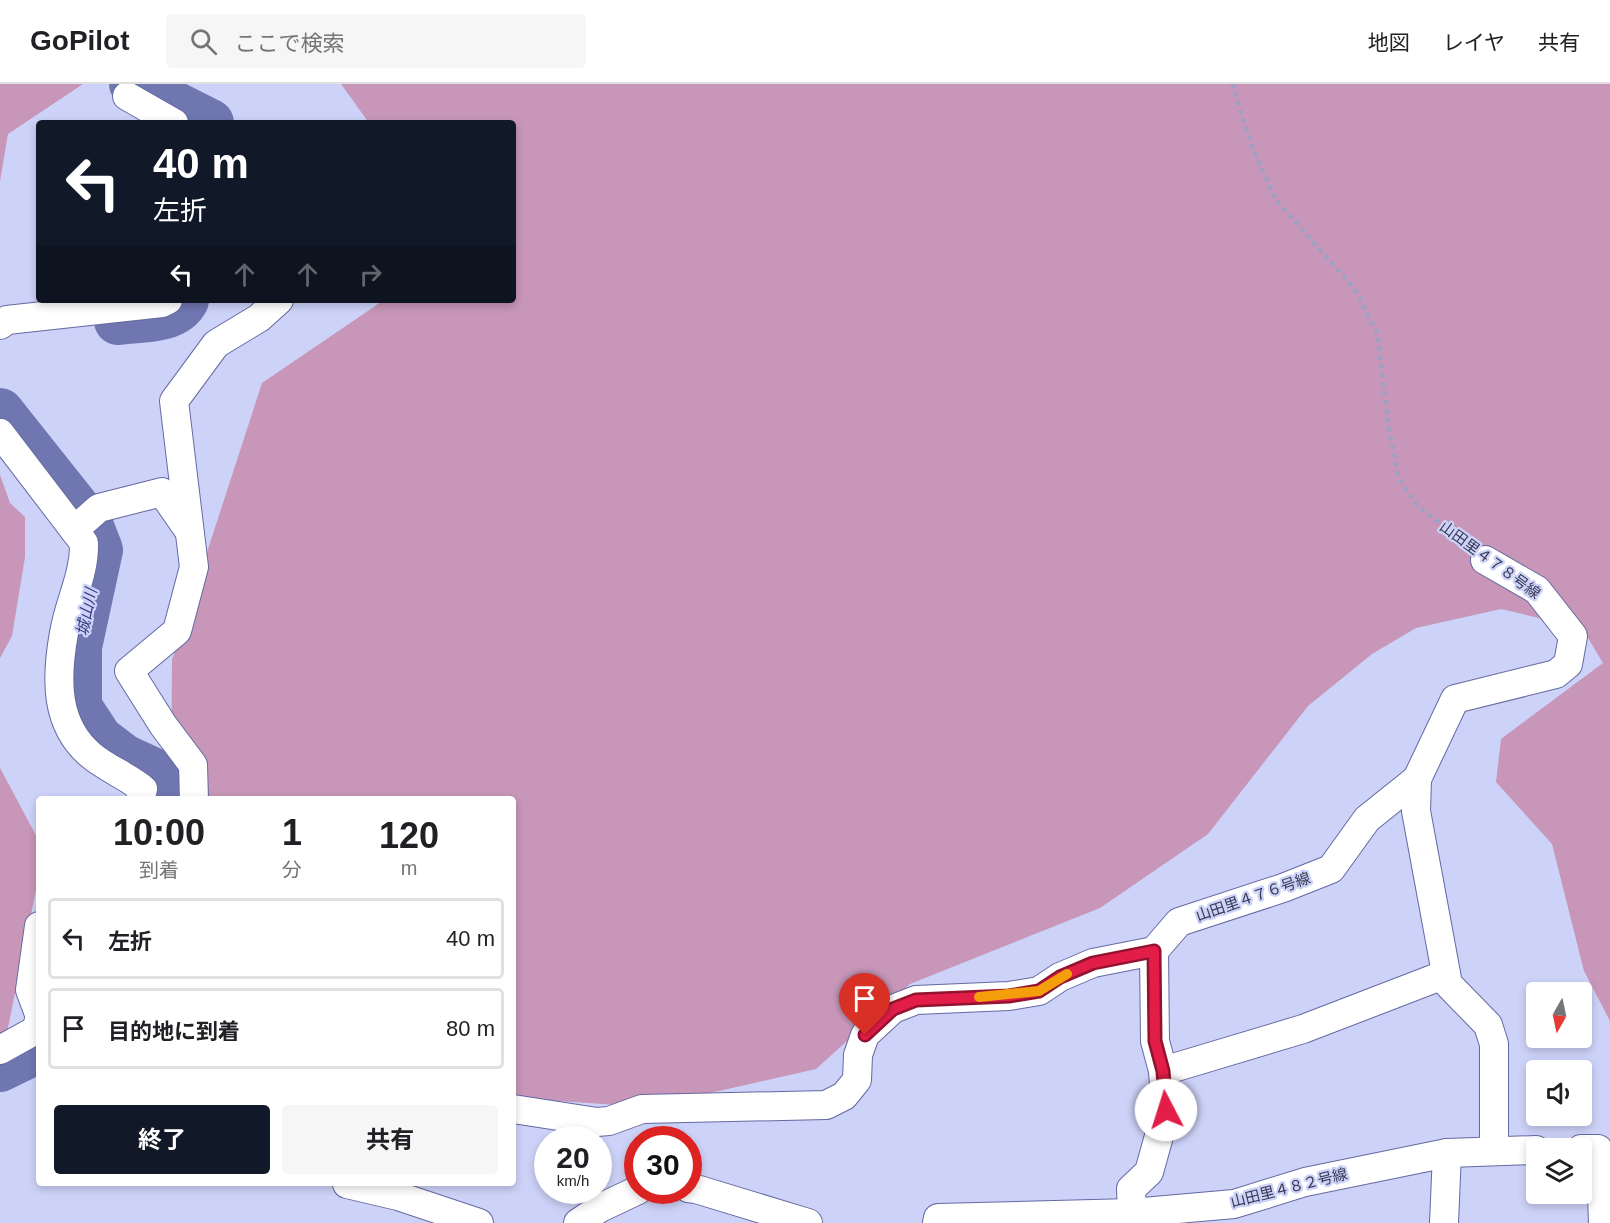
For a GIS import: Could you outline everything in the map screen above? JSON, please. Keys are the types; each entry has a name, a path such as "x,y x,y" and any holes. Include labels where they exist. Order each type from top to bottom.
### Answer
{"street":[{"path":"127,96 169,120"},
{"path":"0,325 8,320 162,303"},
{"path":"194,796 193,765 163,725 129,671 177,631 194,567 174,401 216,344 259,318 276,303"},
{"path":"0,433 84,543 84,558 64,632 59,692 63,715 77,739 92,756 131,779 142,789 141,796"},
{"path":"74,530 99,508 162,492 189,532"},
{"name":"山田里４７８号線","path":"1485,560 1537,590 1573,636 1568,664 1556,674 1455,699 1417,778 1416,811 1448,984 1488,1025 1494,1044 1494,1150"},
{"name":"山田里４７６号線","path":"1154,951 1179,922 1283,888 1332,869 1367,819 1417,778"},
{"path":"36,947 30,990 36,1013"},
{"path":"516,1109 597,1122 609,1121 642,1109 826,1105 844,1096 857,1080 858,1055 865,1035 893,1009 916,1000 1009,996 1039,991 1060,977 1093,963 1154,951 1155,1041 1163,1071 1166,1110 1149,1172 1131,1190 1132,1213"},
{"path":"1163,1071 1303,1029 1446,975"},
{"path":"0,1050 36,1023"},
{"name":"山田里４８２号線","path":"937,1223 938,1218 1237,1213 1305,1182 1447,1153 1526,1150"},
{"path":"1444,1223 1447,1153"},
{"path":"1592,1154 1601,1168 1603,1223"},
{"path":"356,1186 398,1196 479,1223"},
{"path":"702,1191 808,1223"},
{"path":"578,1223 600,1208 624,1197"}],"path":[{"name":"山田里４７８号線","path":"1233,84 1252,147 1276,200 1354,288 1377,333 1389,430 1399,479 1418,505 1485,560"}],"shaded area":[{"path":"0,84 83,84 8,134 0,181"},
{"path":"341,84 1610,84 1610,1021 1592,986 1592,982 1590,982 1584,971 1552,844 1496,782 1501,739 1603,663 1582,628 1501,609 1416,628 1372,654 1308,706 1208,834 1100,908 910,984 816,1069 648,1107 516,1098 516,796 171,796 172,660 262,383 380,303 516,303 516,120 367,120"},
{"path":"0,475 10,503 25,517 25,557 12,636 0,658"},
{"path":"0,768 36,835 36,890 0,1067"}],"waterway":[{"name":"城山川","path":"133,84 204,120"},
{"name":"城山川","path":"118,321 165,315 173,312 183,303"},
{"name":"城山川","path":"0,412 89,524 99,550 78,647 78,707 99,739 124,758 165,777 166,796"},
{"name":"城山川","path":"0,1068 36,1050"}],"slow traffic":[{"path":"979,997 1009,996 1039,991 1067,974"}],"route":[{"path":"865,1035 893,1009 916,1000 1009,996 1039,991 1060,977 1093,963 1154,951 1155,1041 1163,1071 1166,1110"}]}
